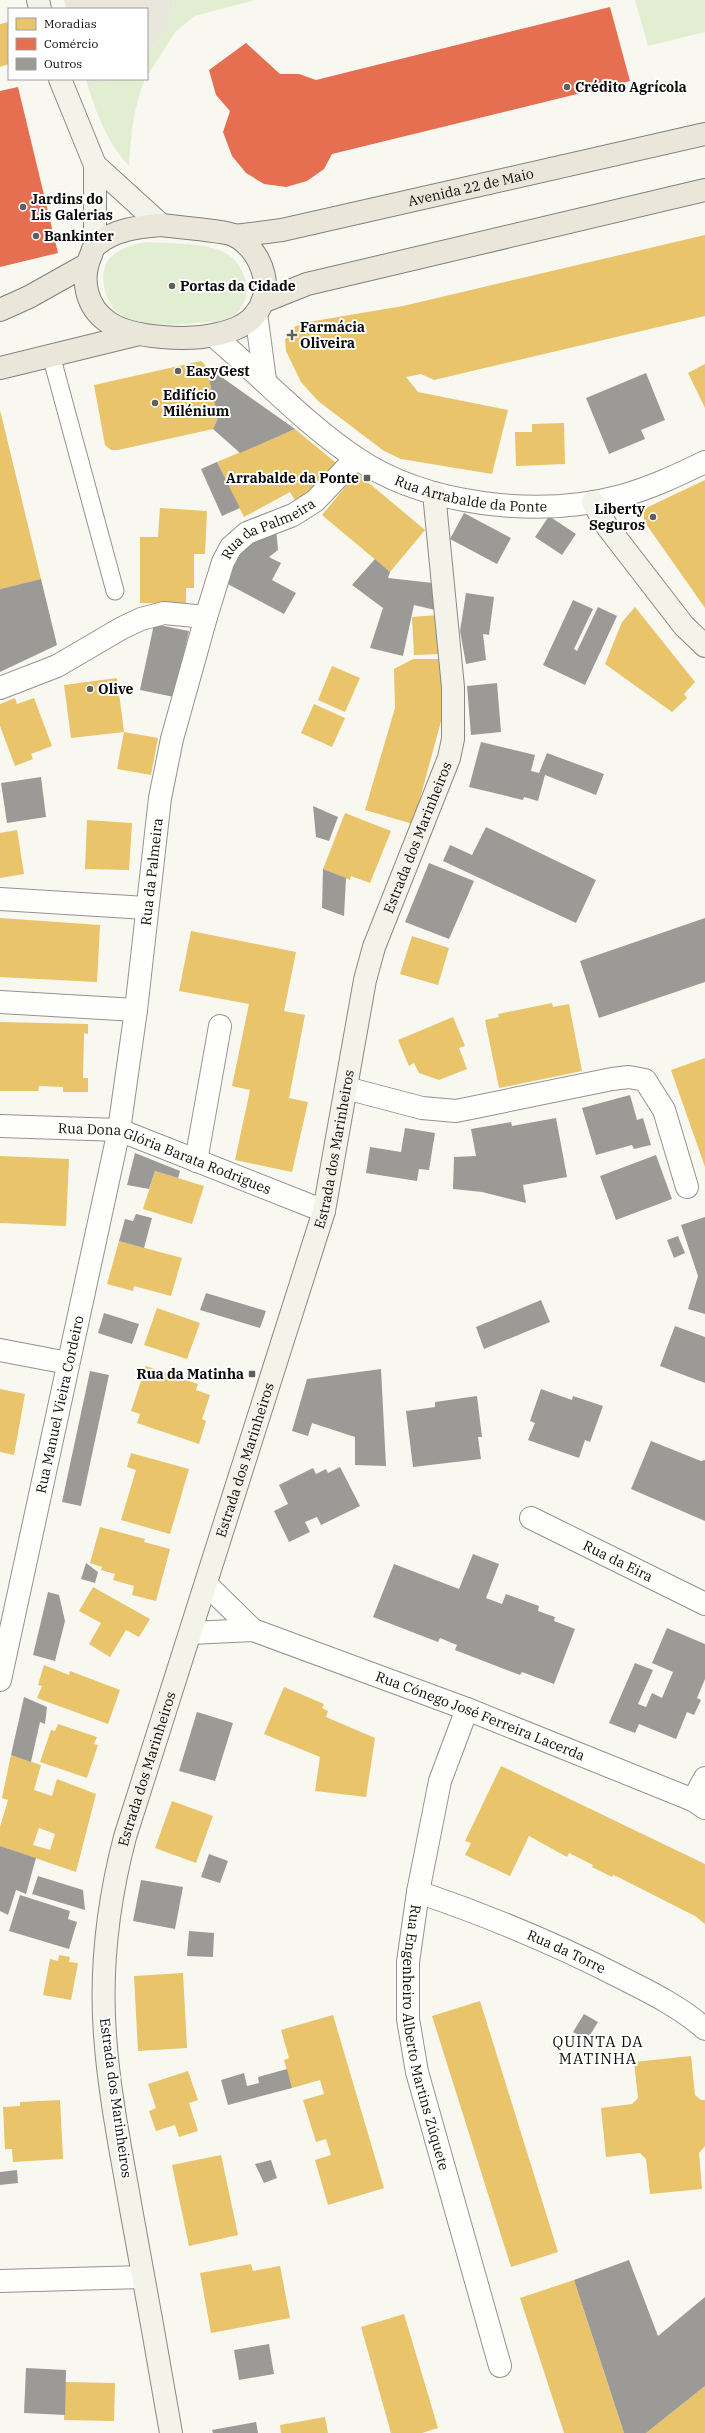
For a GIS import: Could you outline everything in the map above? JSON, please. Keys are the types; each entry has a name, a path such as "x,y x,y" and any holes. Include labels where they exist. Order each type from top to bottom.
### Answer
{"main road":[{"name":"Avenida 22 de Maio","path":"95,246 118,232 131,227 162,225 236,236 282,230 705,134"},
{"path":"95,246 86,265 86,287 93,307 108,322 140,334 183,337 214,336 233,331 259,308 307,284 705,190"},
{"path":"236,236 260,262 265,282 259,308"},
{"path":"0,310 29,297 86,265"},
{"path":"0,368 140,334"}],"street":[{"path":"60,80 95,165 95,246"},
{"path":"95,165 162,225"},
{"path":"259,308 265,380"},
{"name":"Rua Arrabalde da Ponte","path":"214,336 265,380 298,413 356,458 398,480 434,493 477,502 519,506 556,506 593,502 652,486 705,462"},
{"name":"Rua da Palmeira","path":"119,1130 136,1010 146,908 160,798 168,761 206,617 223,562 231,547 247,533 293,515 314,501 356,458"},
{"name":"Estrada dos Marinheiros","path":"171,2433 143,2277 109,2069 105,2035 105,1960 111,1897 125,1837 324,1211 365,980 374,947 442,780 453,739 452,680 434,493"},
{"path":"593,502 606,525 684,626 705,646"},
{"path":"0,688 57,666 140,619 164,613 206,617"},
{"path":"0,899 146,908"},
{"path":"0,1002 136,1010"},
{"path":"196,1161 220,1026"},
{"path":"346,1088 422,1108 456,1111 612,1079 629,1077 645,1080 664,1110 687,1187"},
{"name":"Rua Dona Glória Barata Rodrigues","path":"0,1126 119,1130 324,1211"},
{"name":"Rua Manuel Vieira Cordeiro","path":"0,1680 7,1614 68,1363 119,1130"},
{"path":"0,1350 68,1363"},
{"name":"Rua da Eira","path":"532,1518 705,1604"},
{"name":"Rua Cónego José Ferreira Lacerda","path":"206,1584 254,1630"},
{"name":"Rua Cónego José Ferreira Lacerda","path":"191,1633 254,1630 467,1709 699,1804"},
{"name":"Rua Engenheiro Alberto Martins Zúquete","path":"467,1709 440,1781 418,1892 408,1969 408,2019 417,2072 500,2366"},
{"path":"699,1804 705,1778"},
{"name":"Rua da Torre","path":"418,1892 474,1911 567,1949 648,1991 705,2029"},
{"path":"0,2281 143,2277"}],"lane":[{"path":"51,355 115,591"}],"green space":[{"path":"174,0 255,0 195,16 176,31 148,74 148,54 169,23"},
{"path":"635,0 705,0 705,32 648,46"},
{"path":"109,80 145,80 135,111 129,166 121,157 104,129 88,87"},
{"path":"149,242 200,245 219,250 227,254 240,267 246,285 244,303 239,311 231,317 220,321 174,325 139,322 119,313 109,302 106,295 103,278 106,264 114,254 123,249"}],"shaded area":[{"path":"64,0 174,0 169,23 148,54 148,8 66,8"},
{"path":"86,80 109,80 88,87"}],"building: Moradias":[{"path":"8,22 8,64 0,67 0,24"},
{"path":"705,235 705,316 434,380 421,374 406,377 418,392 508,410 492,474 401,459 384,451 318,401 301,382 286,351 285,340 289,332 296,326 308,322 403,306"},
{"name":"Edifício Milénium","path":"201,361 206,366 218,418 213,429 118,450 111,450 105,445 94,385"},
{"path":"705,364 705,408 688,373"},
{"path":"0,410 41,579 0,589"},
{"path":"564,423 565,464 516,466 515,432 532,432 532,424"},
{"path":"295,429 341,467 297,504 290,492 244,517 217,462"},
{"path":"357,473 425,530 390,572 322,515"},
{"path":"705,480 705,608 644,521 644,512 646,508"},
{"path":"160,508 207,511 205,554 194,554 194,588 186,588 186,604 140,603 140,537 158,537"},
{"path":"635,607 695,682 684,694 687,698 672,712 605,664 622,622"},
{"path":"437,615 439,654 414,655 412,617"},
{"path":"413,659 441,659 443,714 413,824 365,810 395,708 394,669"},
{"path":"332,666 360,678 345,712 318,700"},
{"path":"117,678 124,732 71,738 64,685"},
{"path":"15,698 17,704 34,698 52,746 31,754 33,759 15,766 0,726 0,704"},
{"path":"314,704 345,718 332,747 301,733"},
{"path":"124,732 158,738 151,775 117,769"},
{"path":"345,813 391,831 370,883 351,876 350,880 323,869"},
{"path":"87,820 132,823 129,870 85,869"},
{"path":"17,830 24,874 0,878 0,833"},
{"path":"0,918 100,925 97,982 0,977"},
{"path":"191,931 296,952 284,1011 305,1015 289,1098 308,1102 292,1172 235,1160 250,1090 232,1086 249,1004 179,991"},
{"path":"412,936 449,948 438,985 400,974"},
{"path":"552,1003 553,1007 569,1004 582,1071 499,1088 485,1020 499,1017 498,1014"},
{"path":"453,1017 465,1046 459,1048 467,1069 439,1080 419,1073 414,1063 409,1066 398,1040"},
{"path":"0,1022 88,1024 88,1034 84,1033 83,1078 88,1078 88,1092 63,1092 63,1087 39,1086 38,1091 0,1091"},
{"path":"705,1058 705,1167 671,1070"},
{"path":"0,1156 69,1159 66,1226 0,1223"},
{"path":"155,1171 204,1186 192,1224 143,1209"},
{"path":"119,1241 182,1258 171,1296 134,1286 133,1291 107,1284"},
{"path":"157,1308 200,1323 187,1359 144,1345"},
{"path":"146,1366 198,1384 196,1390 210,1395 202,1419 206,1421 199,1444 137,1423 140,1414 131,1411"},
{"path":"0,1389 25,1394 14,1455 0,1452"},
{"path":"131,1453 189,1469 170,1534 121,1520 136,1470 127,1467"},
{"path":"100,1527 145,1539 144,1542 170,1549 156,1601 132,1595 134,1586 113,1580 115,1574 101,1570 102,1567 90,1563"},
{"path":"93,1587 150,1619 139,1637 126,1630 110,1657 89,1644 101,1623 79,1611"},
{"path":"44,1665 69,1675 70,1671 120,1690 108,1724 37,1698 42,1686 38,1685"},
{"path":"284,1687 324,1704 322,1708 328,1711 326,1717 375,1738 366,1797 315,1791 320,1757 264,1734"},
{"path":"58,1724 97,1737 94,1744 98,1745 87,1778 40,1762 51,1730 55,1731"},
{"path":"11,1755 41,1765 34,1790 52,1796 57,1779 96,1794 76,1872 0,1846 0,1827 8,1800 2,1798","holes":["39,1828 55,1834 50,1850 33,1845"]},
{"path":"501,1766 705,1864 705,1924 695,1916 618,1877 613,1875 612,1877 592,1867 593,1865 569,1853 567,1857 529,1836 510,1876 465,1855 471,1843 465,1841"},
{"path":"172,1801 213,1816 196,1863 155,1848"},
{"path":"59,1955 70,1957 69,1962 78,1963 71,2000 43,1995 50,1959 58,1961"},
{"path":"183,1973 187,2048 138,2051 134,1976"},
{"path":"480,2001 558,2252 511,2267 432,2016"},
{"path":"333,2015 384,2188 328,2205 315,2160 331,2155 326,2139 316,2142 303,2100 324,2094 320,2080 292,2088 284,2060 289,2058 281,2030"},
{"path":"691,2056 695,2095 701,2100 705,2100 705,2146 699,2153 702,2189 650,2194 646,2159 640,2153 606,2157 601,2108 632,2104 638,2098 634,2062"},
{"path":"188,2071 198,2100 189,2103 198,2131 179,2137 175,2125 156,2131 149,2111 156,2108 148,2084"},
{"path":"60,2100 63,2159 13,2162 12,2149 5,2149 3,2107 20,2106 20,2102"},
{"path":"221,2155 238,2235 189,2246 172,2165"},
{"path":"251,2264 253,2271 280,2266 290,2318 211,2333 200,2273"},
{"path":"574,2280 624,2433 564,2433 520,2298"},
{"path":"404,2314 438,2428 422,2433 391,2433 361,2327"},
{"path":"65,2382 115,2383 114,2421 64,2420"},
{"path":"705,2386 705,2433 646,2433"},
{"path":"325,2417 328,2433 281,2433 280,2425"}],"building: Comércio":[{"path":"610,7 630,81 332,154 324,169 307,181 286,187 264,184 246,173 232,156 223,132 230,111 216,95 209,70 246,43 280,74 299,74 316,80"},
{"name":"Jardins do Lis Galerias","path":"18,87 58,253 0,267 0,91"}],"building: Outros":[{"path":"206,366 295,429 240,453 213,429 218,418"},
{"path":"646,373 665,420 641,430 645,439 609,454 586,398"},
{"path":"217,462 240,508 222,516 201,469"},
{"path":"464,513 511,538 497,564 450,539"},
{"path":"549,516 576,534 562,555 535,537"},
{"path":"276,528 278,550 269,557 281,563 272,580 296,593 284,614 224,582 244,544"},
{"path":"375,559 390,572 388,578 433,583 435,610 414,605 403,656 370,648 383,608 352,585"},
{"path":"41,579 57,645 0,672 0,589"},
{"path":"466,593 494,597 489,635 483,634 486,660 466,664 460,631"},
{"path":"573,600 593,609 574,649 577,651 598,607 617,616 585,685 543,665"},
{"path":"154,624 189,631 174,697 140,690"},
{"path":"497,683 501,732 471,735 467,686"},
{"path":"481,742 535,755 531,771 539,773 547,753 604,774 596,795 545,775 538,801 524,797 523,800 469,787"},
{"path":"41,777 46,817 7,823 1,783"},
{"path":"313,806 338,817 329,841 316,837"},
{"path":"486,827 596,880 576,923 443,861 450,845 472,855"},
{"path":"429,863 474,881 449,939 405,922"},
{"path":"323,869 346,878 344,916 322,908"},
{"path":"705,918 705,982 599,1018 580,961"},
{"path":"630,1095 637,1120 643,1118 651,1145 634,1149 632,1145 596,1155 582,1108"},
{"path":"556,1118 567,1177 523,1185 526,1203 482,1192 453,1189 454,1157 476,1156 471,1129 511,1122 512,1126"},
{"path":"405,1128 435,1133 429,1170 419,1169 417,1181 366,1173 370,1147 401,1152"},
{"path":"135,1153 180,1171 178,1178 155,1171 149,1189 127,1185"},
{"path":"656,1155 672,1199 616,1220 600,1176"},
{"path":"136,1214 152,1218 144,1248 119,1241 125,1219 133,1221"},
{"path":"705,1217 705,1314 688,1309 698,1276 681,1225"},
{"path":"678,1236 685,1253 674,1258 667,1240"},
{"path":"206,1293 266,1311 260,1328 200,1310"},
{"path":"541,1300 550,1322 484,1349 476,1327"},
{"path":"104,1313 139,1324 132,1344 98,1333"},
{"path":"675,1326 705,1337 705,1383 660,1366"},
{"path":"381,1369 386,1466 355,1465 355,1437 312,1423 308,1436 292,1431 307,1379"},
{"path":"90,1371 109,1375 81,1506 62,1502"},
{"path":"541,1389 572,1400 573,1396 603,1406 590,1442 585,1440 579,1458 528,1440 535,1423 530,1421"},
{"path":"477,1396 482,1437 478,1437 481,1459 413,1467 406,1411 435,1407 435,1402"},
{"path":"651,1441 701,1461 705,1460 705,1521 631,1489"},
{"path":"340,1467 360,1506 321,1525 317,1517 305,1522 310,1532 289,1542 274,1511 288,1504 279,1485 313,1468 316,1474 326,1469 328,1473"},
{"path":"473,1554 499,1564 486,1598 502,1604 506,1594 539,1606 538,1611 555,1617 554,1621 575,1629 554,1684 522,1672 520,1675 455,1650 457,1645 440,1638 438,1642 373,1617 394,1564 459,1589"},
{"path":"86,1563 98,1572 95,1583 81,1579"},
{"path":"48,1592 59,1595 65,1621 55,1661 33,1655"},
{"path":"667,1628 705,1644 705,1679 697,1698 701,1700 694,1715 687,1712 676,1739 639,1724 635,1733 609,1723 635,1663 653,1670 638,1704 646,1707 652,1693 662,1698 673,1672 652,1663"},
{"path":"24,1697 47,1707 45,1724 40,1722 31,1762 11,1755"},
{"path":"197,1712 233,1723 215,1781 179,1771"},
{"path":"0,1846 36,1858 26,1894 16,1890 8,1915 0,1911"},
{"path":"209,1854 228,1861 220,1883 201,1877"},
{"path":"38,1876 83,1890 85,1910 32,1894"},
{"path":"141,1880 183,1887 175,1929 133,1921"},
{"path":"20,1895 70,1911 68,1919 77,1922 69,1949 9,1931"},
{"path":"189,1931 214,1933 213,1957 187,1956"},
{"path":"584,2014 598,2022 587,2040 573,2032"},
{"path":"287,2069 292,2088 228,2105 221,2080 244,2073 247,2086 259,2083 258,2077"},
{"path":"271,2160 277,2178 264,2183 255,2164"},
{"path":"17,2170 18,2183 0,2185 0,2172"},
{"path":"629,2260 658,2336 705,2297 705,2386 646,2433 624,2433 574,2280"},
{"path":"269,2344 274,2374 239,2380 234,2350"},
{"path":"26,2368 66,2370 65,2415 24,2413"},
{"path":"256,2422 258,2433 213,2433 212,2430"}],"place":[{"name":"Crédito Agrícola","path":"567,87"},
{"name":"Jardins do Lis Galerias","path":"23,207"},
{"name":"Bankinter","path":"36,236"},
{"name":"Portas da Cidade","path":"172,286"},
{"name":"Farmácia Oliveira","path":"292,335"},
{"name":"EasyGest","path":"178,371"},
{"name":"Edifício Milénium","path":"155,403"},
{"name":"Arrabalde da Ponte","path":"367,478"},
{"name":"Liberty Seguros","path":"653,517"},
{"name":"Olive","path":"90,689"},
{"name":"Rua da Matinha","path":"252,1374"}],"district":[{"name":"QUINTA DA MATINHA","path":"598,2050"}]}
